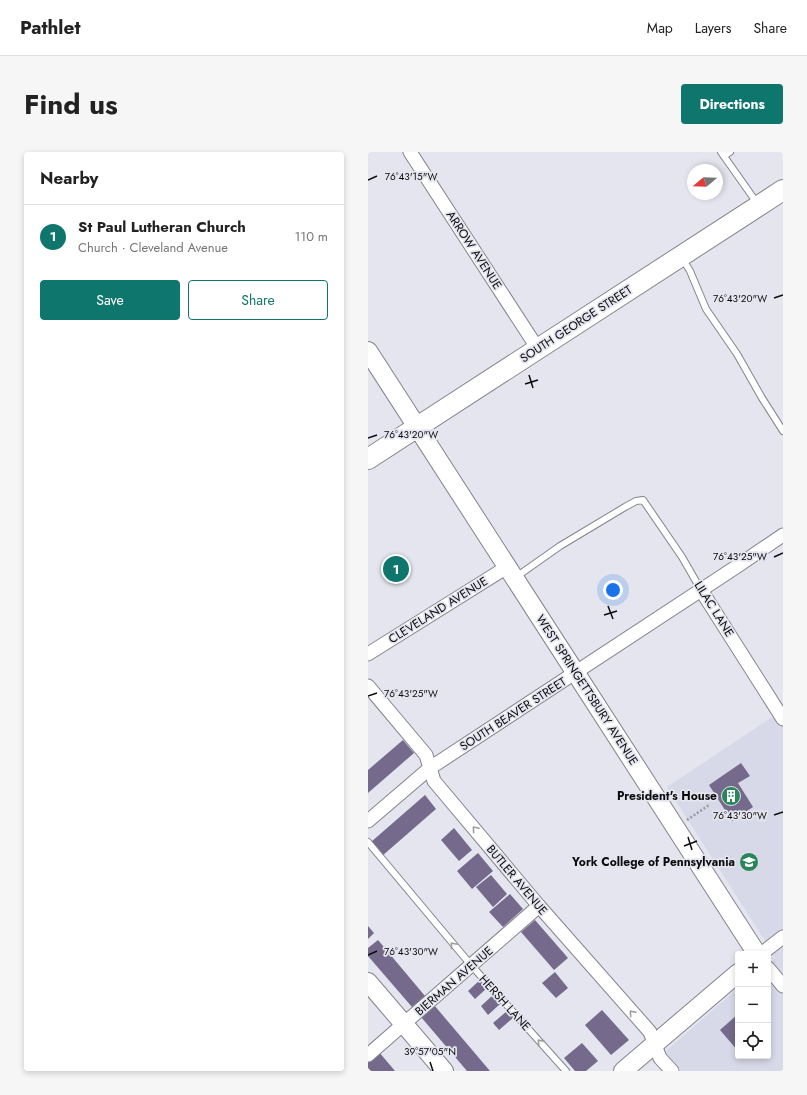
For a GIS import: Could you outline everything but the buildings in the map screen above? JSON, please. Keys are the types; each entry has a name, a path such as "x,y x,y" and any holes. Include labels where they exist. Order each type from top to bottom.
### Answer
{"main road":[{"name":"SOUTH GEORGE STREET","path":"368,458 783,190"}],"street":[{"name":"ARROW AVENUE","path":"410,152 538,349"},
{"name":"WEST SPRINGETTSBURY AVENUE","path":"368,351 755,951"},
{"name":"SOUTH BEAVER STREET","path":"368,821 430,768 783,535"},
{"name":"CLEVELAND AVENUE","path":"368,654 511,572"},
{"name":"LILAC LANE","path":"701,590 783,718"},
{"name":"BUTLER AVENUE","path":"368,686 425,754 434,781 539,906 650,1032 660,1058 672,1071"},
{"name":"BIERMAN AVENUE","path":"368,1055 539,906"},
{"path":"765,951 783,937"},
{"path":"771,972 783,986"},
{"path":"623,1071 735,976"},
{"path":"368,982 444,1071"}],"lane":[{"path":"730,152 722,154 759,205"},
{"path":"681,257 690,271 706,309 737,354 783,431"},
{"name":"CLEVELAND AVENUE","path":"511,572 560,546 636,501 643,500"},
{"name":"LILAC LANE","path":"643,500 685,562 701,590"},
{"name":"HERSH LANE","path":"368,842 471,965 566,1071"}],"path":[{"path":"687,820 709,806"}],"shaded area":[{"name":"York College of Pennsylvania","path":"783,710 783,1071 680,1071 668,1056 666,1051 735,991 735,1059 771,1059 771,962 776,958 667,787"}],"place":[{"name":"St Paul Lutheran Church","path":"396,569"},
{"name":"President's House","path":"731,796"},
{"name":"York College of Pennsylvania","path":"749,862"}]}
